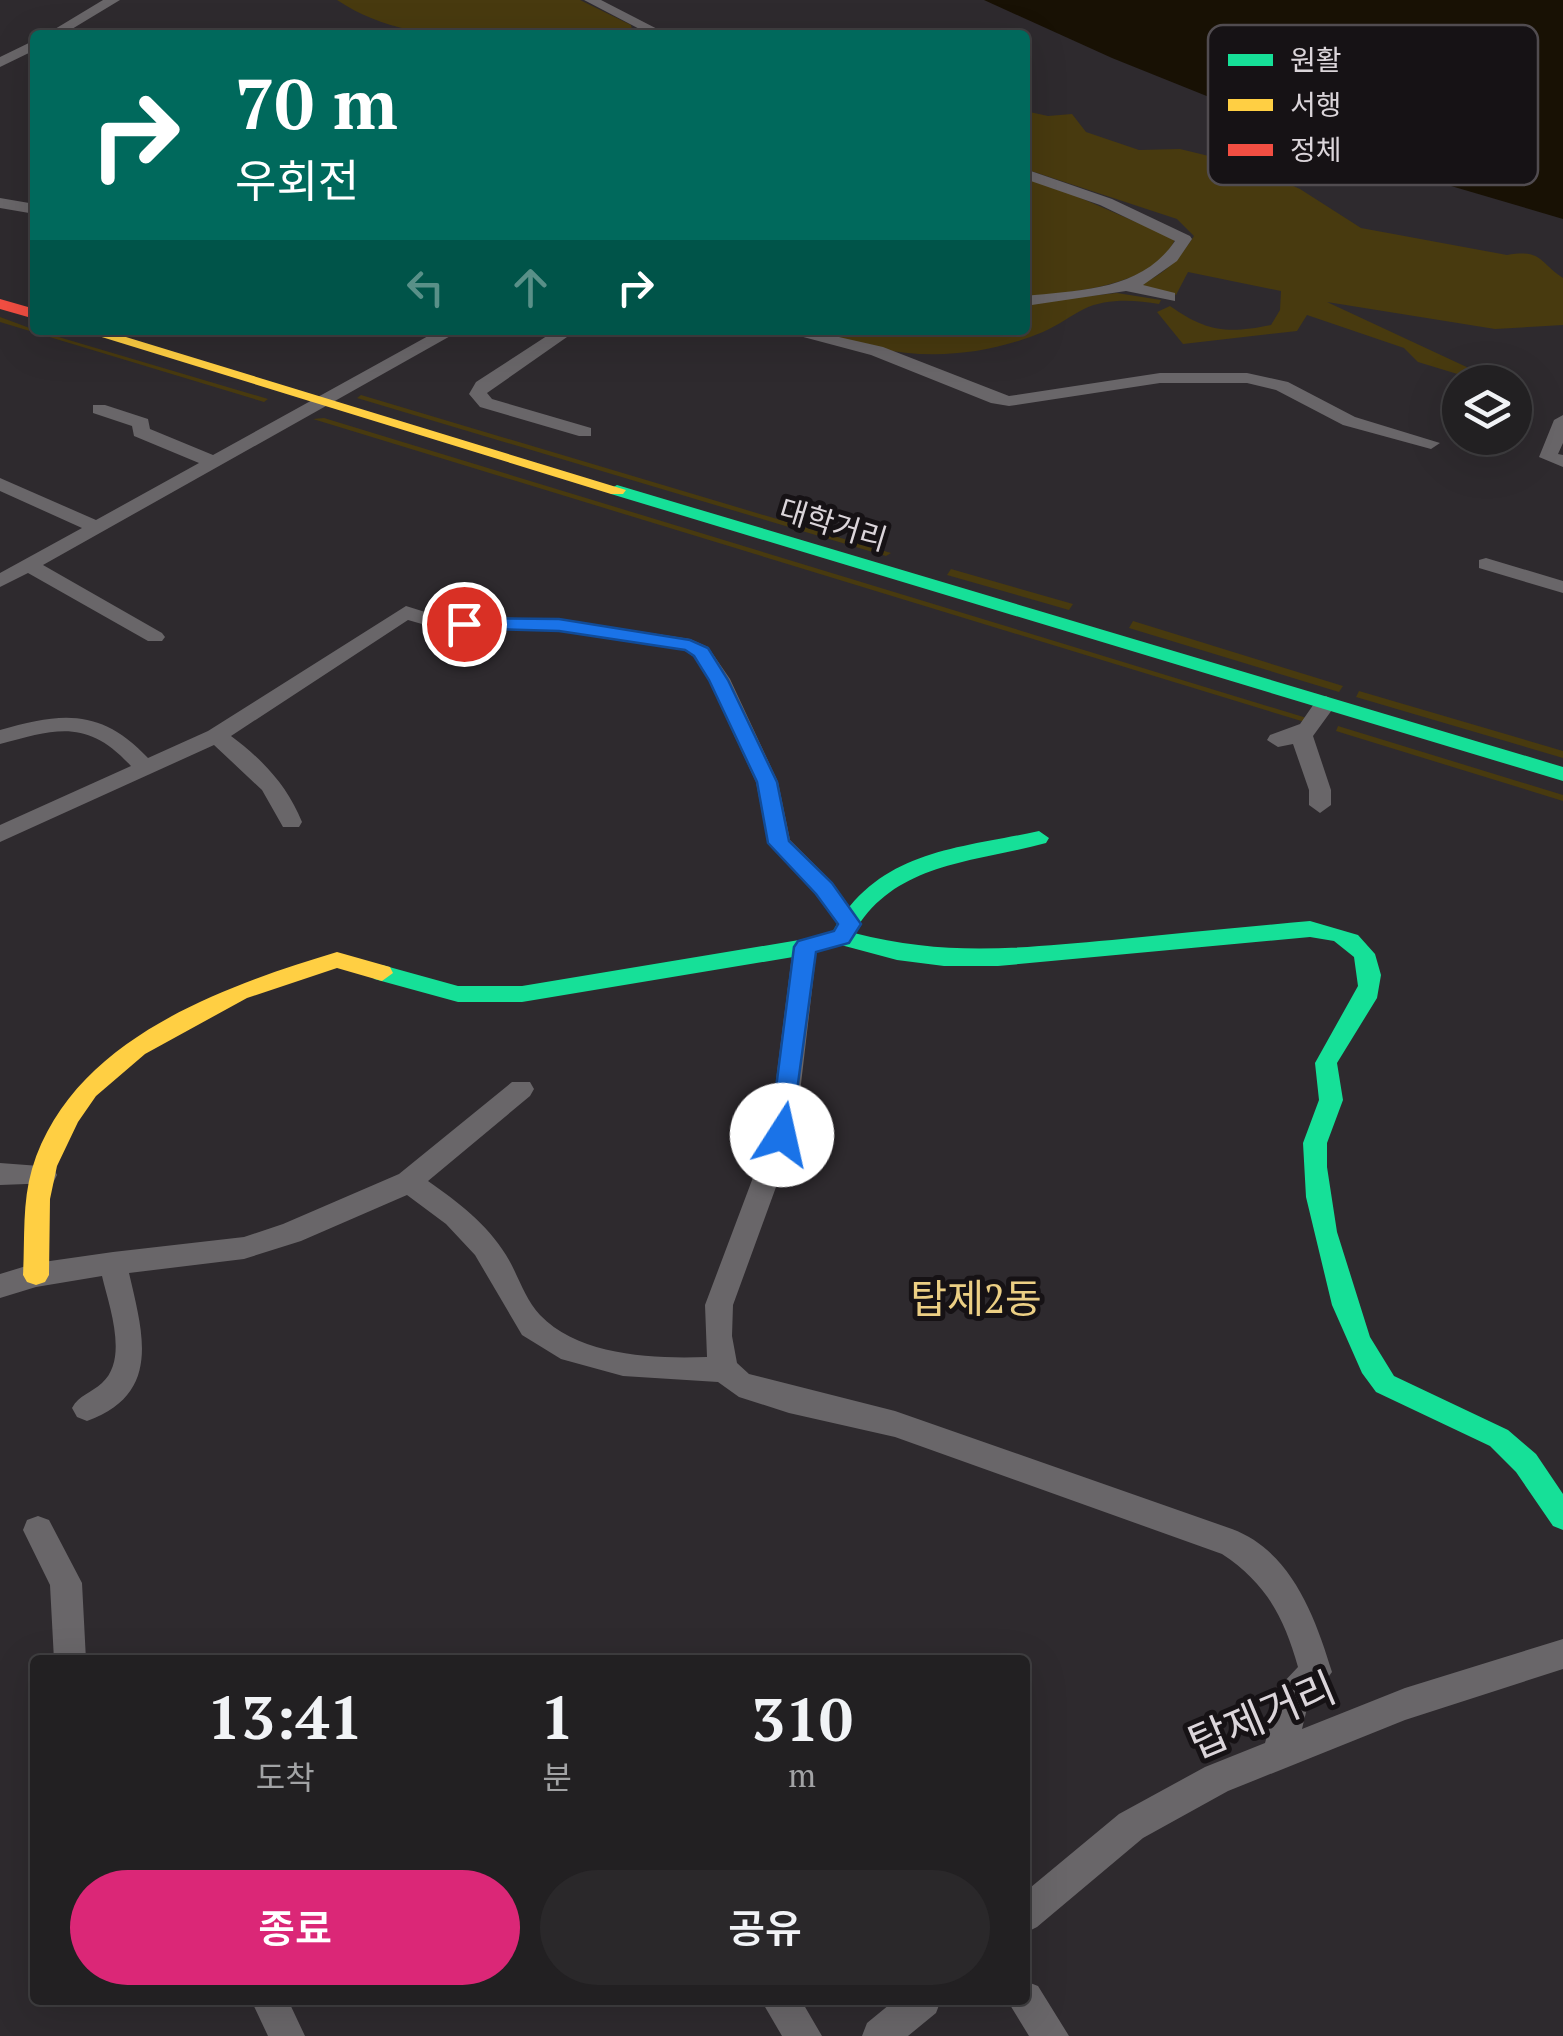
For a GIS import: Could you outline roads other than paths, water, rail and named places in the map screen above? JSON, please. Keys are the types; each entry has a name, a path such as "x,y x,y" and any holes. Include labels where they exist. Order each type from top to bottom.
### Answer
{"street":[{"path":"58,30 81,10 112,0"},
{"path":"591,0 640,30"},
{"path":"3,59 30,46"},
{"path":"1030,176 1106,202 1184,239 1172,259 1149,279 1030,300"},
{"path":"0,203 27,208"},
{"path":"1122,285 1169,298"},
{"path":"0,304 30,313"},
{"name":"대학거리","path":"103,335 1563,774"},
{"path":"0,581 442,335"},
{"path":"560,335 482,386 478,394 486,403 584,432"},
{"path":"808,335 877,352 991,398 1009,401 1160,378 1247,378 1282,386 1349,421 1431,443"},
{"path":"99,408 142,422 140,432 214,462"},
{"path":"1563,420 1548,457 1563,461"},
{"path":"0,484 97,527"},
{"path":"1486,564 1563,587"},
{"path":"28,565 154,637"},
{"path":"0,834 216,736 406,612 436,622 559,625 690,646 701,652 719,680 767,782 779,843 824,888 846,931 897,952 962,958 1135,947 1310,929 1350,936 1367,956 1372,972 1370,987 1324,1064 1331,1102 1315,1141 1315,1167 1332,1267 1346,1306 1378,1378 1404,1396 1446,1411 1518,1451 1542,1480 1563,1517"},
{"path":"1320,805 1320,790 1290,738 1312,729 1326,704"},
{"path":"0,737 68,720 124,743 147,770"},
{"path":"216,736 244,755 265,779 284,803 290,822"},
{"path":"36,1275 38,1198 69,1116 116,1062 239,992 337,960 458,994 522,994 806,947 846,931 860,904 906,876 1039,838"},
{"path":"806,947 782,1135 719,1305 718,1336 724,1369 740,1384 756,1390 895,1424 1151,1512 1232,1543 1263,1563 1306,1638 1316,1672 1293,1696 1280,1752"},
{"path":"0,1286 36,1275 113,1262 244,1248 291,1233 409,1182 521,1089"},
{"path":"0,1174 44,1175"},
{"path":"409,1182 464,1221 496,1262 515,1304 534,1327 569,1350 683,1372 724,1369"},
{"path":"87,1408 116,1390 128,1368 128,1341 113,1262"},
{"path":"38,1530 66,1583 70,1655"},
{"name":"탑제거리","path":"1030,1910 1131,1826 1217,1779 1405,1704 1563,1654"},
{"path":"272,2005 287,2036"},
{"path":"782,2005 804,2036"},
{"path":"880,2036 917,2005"},
{"path":"1029,2005 1050,2036"}],"district":[{"name":"탑제2동","path":"976,1299"}]}
